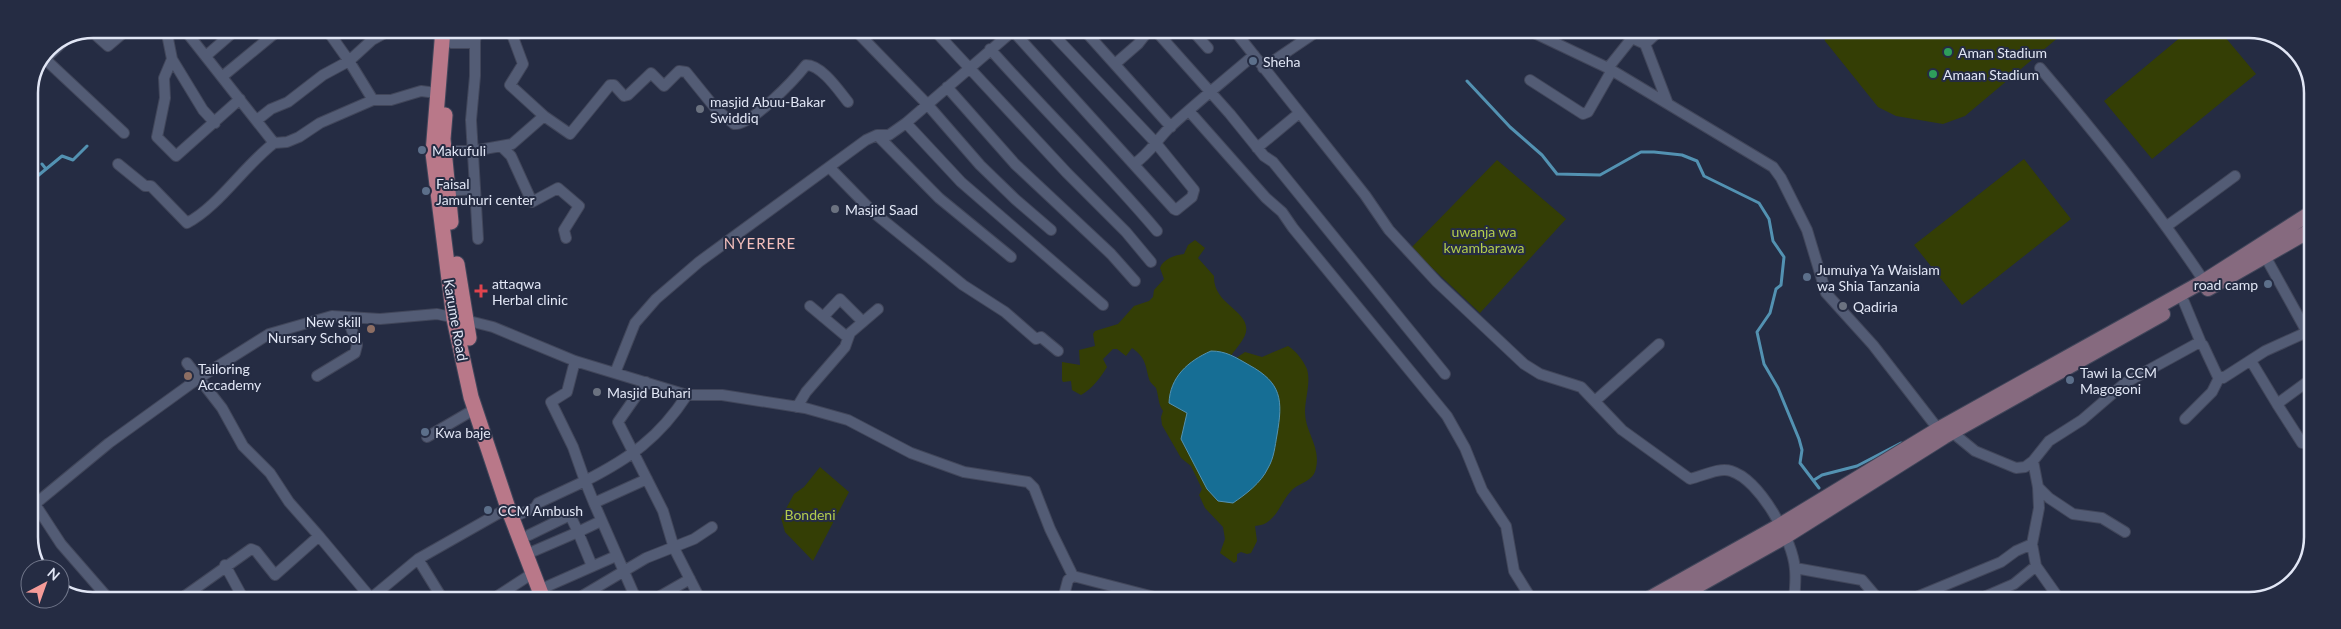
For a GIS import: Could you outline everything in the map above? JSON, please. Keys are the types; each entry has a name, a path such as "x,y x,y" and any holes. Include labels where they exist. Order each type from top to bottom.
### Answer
{"main road":[{"name":"Karume Road","path":"442,37 433,153 475,409 514,511 533,573 547,592"},
{"path":"452,37 443,139 460,319 514,511 529,535 547,592"},
{"path":"1686,592 1945,433 2204,281 2303,218"},
{"path":"1945,433 2303,235"},
{"path":"1662,592 1783,531"}],"street":[{"path":"98,37 108,46 119,37"},
{"path":"168,37 172,60 203,110 215,123"},
{"path":"191,37 223,76 274,144"},
{"path":"206,56 228,37"},
{"path":"223,76 270,37"},
{"path":"332,37 373,100"},
{"path":"257,120 271,110 288,102 323,75 349,61 377,37"},
{"path":"455,37 475,43"},
{"path":"475,37 475,76 471,120 478,239"},
{"path":"513,37 523,64 510,85 544,116 570,134 610,85 612,84 624,96 628,95 647,74 651,73 664,86 678,71 686,72 716,109 734,124 738,124 774,100 793,82 806,65 809,65 828,79 848,102"},
{"path":"861,37 928,104 980,165 1015,200 1036,215 1052,230"},
{"path":"941,37 1067,174 1126,232 1151,262"},
{"path":"615,373 635,323 656,299 699,262 869,138 889,135 906,123 1005,37"},
{"path":"1020,37 1176,210 1192,197 1194,190 1154,142 1056,37"},
{"path":"1090,37 1170,127"},
{"path":"1115,64 1144,37"},
{"path":"1161,37 1257,148 1273,162 1445,374"},
{"path":"1198,37 1208,48"},
{"path":"1240,37 1389,230 1437,282 1468,313 1495,335 1509,351 1524,364 1540,374 1581,387 1622,430 1690,479 1716,471 1730,471 1739,475 1762,497 1783,531 1795,568 1794,592"},
{"path":"1263,68 1309,37"},
{"path":"1543,37 1610,69 1773,167 1807,230 1826,293 1873,345 1945,433 1975,451 2016,468 2025,467 2033,462 2049,441 2082,420 2125,383 2201,342"},
{"path":"1530,80 1583,114 1588,112 1627,37"},
{"path":"1634,37 1646,44 1668,104"},
{"path":"1646,44 1653,37"},
{"path":"990,49 1057,123 1121,189 1157,231"},
{"path":"1134,164 1143,158 1154,142 1170,127 1254,55"},
{"path":"172,60 164,78 165,98 157,137 176,156 240,99"},
{"path":"48,61 124,133"},
{"path":"2040,68 2108,148 2167,226 2204,281"},
{"path":"947,87 1020,169 1111,254 1134,281"},
{"path":"118,164 145,186 151,186 187,223 201,214 257,157 274,144 293,140 320,123 373,100 391,100 421,91 438,93"},
{"path":"1189,111 1282,212 1447,416 1465,448 1482,490 1506,526 1514,571 1527,592"},
{"path":"1257,148 1298,114"},
{"path":"444,151 473,151 512,144 544,116"},
{"path":"906,123 961,182 1103,305"},
{"path":"877,136 939,198 1011,257"},
{"path":"502,147 511,156 532,202 558,188 578,206 564,230 566,238"},
{"path":"829,167 873,212 964,285 1005,312 1036,340 1041,337 1058,351"},
{"path":"2167,226 2235,176"},
{"path":"448,191 475,189"},
{"path":"2265,256 2304,323"},
{"path":"823,317 840,299 863,322"},
{"path":"2184,302 2201,342 2220,378"},
{"path":"810,306 847,337"},
{"path":"797,407 806,392 845,347 847,337 878,309"},
{"path":"38,502 109,443 199,378 269,334 332,316 348,319 380,319 437,314 493,327 575,361 687,395 722,395 797,407 848,420 911,453 964,472 1028,482 1034,488 1050,529 1073,576 1135,592"},
{"path":"317,376 357,350 348,319"},
{"path":"2185,419 2212,392 2220,378 2223,378 2265,351 2304,334"},
{"path":"1595,401 1659,344"},
{"path":"575,361 567,392 551,402 573,447 594,503 633,592"},
{"path":"2251,361 2302,443"},
{"path":"187,363 222,408 244,446 270,473 289,502 365,592"},
{"path":"646,382 618,422 663,512 674,548 696,592"},
{"path":"2277,404 2304,384"},
{"path":"377,592 418,559 514,511 535,508 538,503 585,481 634,454 658,434 687,395"},
{"path":"427,437 475,409"},
{"path":"2033,462 2038,487 2039,508 2032,544 2036,566 2054,592"},
{"path":"594,503 647,479"},
{"path":"2038,487 2049,498 2072,514 2102,518 2126,532"},
{"path":"38,515 103,592"},
{"path":"529,535 570,515 592,566"},
{"path":"534,551 601,520"},
{"path":"589,592 646,558 674,548 712,527"},
{"path":"190,592 251,548 256,551 275,575 319,536"},
{"path":"1928,592 2001,562 2016,551 2032,544"},
{"path":"551,592 592,566 616,556"},
{"path":"418,559 438,592"},
{"path":"225,565 240,592"},
{"path":"1996,592 2014,584 2036,566"},
{"path":"1795,568 1862,580 1872,592"},
{"path":"503,592 533,573"},
{"path":"1065,592 1068,580 1073,576"},
{"path":"667,592 690,579"}],"green space":[{"name":"Amaan Stadium","path":"1824,37 2059,37 1965,116 1943,124 1896,116 1878,107 1825,41"},
{"path":"2181,37 2225,37 2256,74 2152,159 2104,101"},
{"path":"2024,159 2071,219 1962,305 1914,245"},
{"name":"uwanja wa kwambarawa","path":"1497,160 1566,219 1480,313 1411,248"},
{"path":"1195,240 1205,248 1198,258 1214,276 1215,286 1219,294 1243,318 1246,324 1245,335 1229,359 1232,361 1245,352 1262,357 1288,346 1301,359 1308,374 1305,412 1307,426 1315,446 1317,460 1315,472 1310,479 1292,490 1270,520 1265,524 1255,526 1257,541 1251,553 1241,552 1237,554 1237,561 1234,563 1220,553 1225,539 1223,527 1205,508 1199,495 1202,489 1191,466 1181,458 1162,425 1161,417 1163,411 1156,388 1150,380 1140,355 1132,348 1126,356 1117,349 1113,349 1103,359 1107,367 1102,375 1081,395 1072,390 1071,381 1063,382 1062,380 1062,362 1080,365 1079,350 1095,346 1093,334 1095,331 1118,324 1134,306 1149,301 1153,297 1154,290 1164,279 1160,268 1164,262 1177,255 1184,254 1188,245"},
{"name":"Bondeni","path":"820,467 849,492 813,561 785,532 781,518 794,494 804,487"}],"water":[{"path":"1211,351 1230,355 1260,372 1274,386 1278,394 1279,423 1270,464 1257,483 1233,503 1218,501 1207,489 1181,439 1187,413 1169,403 1173,385 1182,371 1195,360"}],"waterway":[{"path":"1467,81 1510,127 1542,155 1557,174 1600,175 1641,152 1682,155 1697,161 1704,176 1759,203 1769,219 1773,241 1784,257 1781,285 1776,289 1770,313 1757,332 1764,364 1778,388 1799,439 1802,450 1800,463 1819,488"},
{"path":"37,176 62,156 73,160 87,146"},
{"path":"42,164 46,169"},
{"path":"1814,480 1822,475 1857,466 1901,443"}],"place":[{"name":"Aman Stadium","path":"1948,52"},
{"name":"Sheha","path":"1253,61"},
{"name":"Amaan Stadium","path":"1933,74"},
{"name":"masjid Abuu-Bakar Swiddiq","path":"700,109"},
{"name":"Makufuli","path":"422,150"},
{"name":"Faisal Jamuhuri center","path":"426,191"},
{"name":"Masjid Saad","path":"835,209"},
{"name":"Jumuiya Ya Waislam wa Shia Tanzania","path":"1807,277"},
{"name":"road camp","path":"2268,284"},
{"name":"attaqwa Herbal clinic","path":"481,291"},
{"name":"Qadiria","path":"1843,306"},
{"name":"New skill Nursary School","path":"371,329"},
{"name":"Tailoring Accademy","path":"188,376"},
{"name":"Tawi la CCM Magogoni","path":"2070,380"},
{"name":"Masjid Buhari","path":"597,392"},
{"name":"Kwa baje","path":"425,432"},
{"name":"CCM Ambush","path":"488,510"}],"district":[{"name":"NYERERE","path":"760,243"}]}
